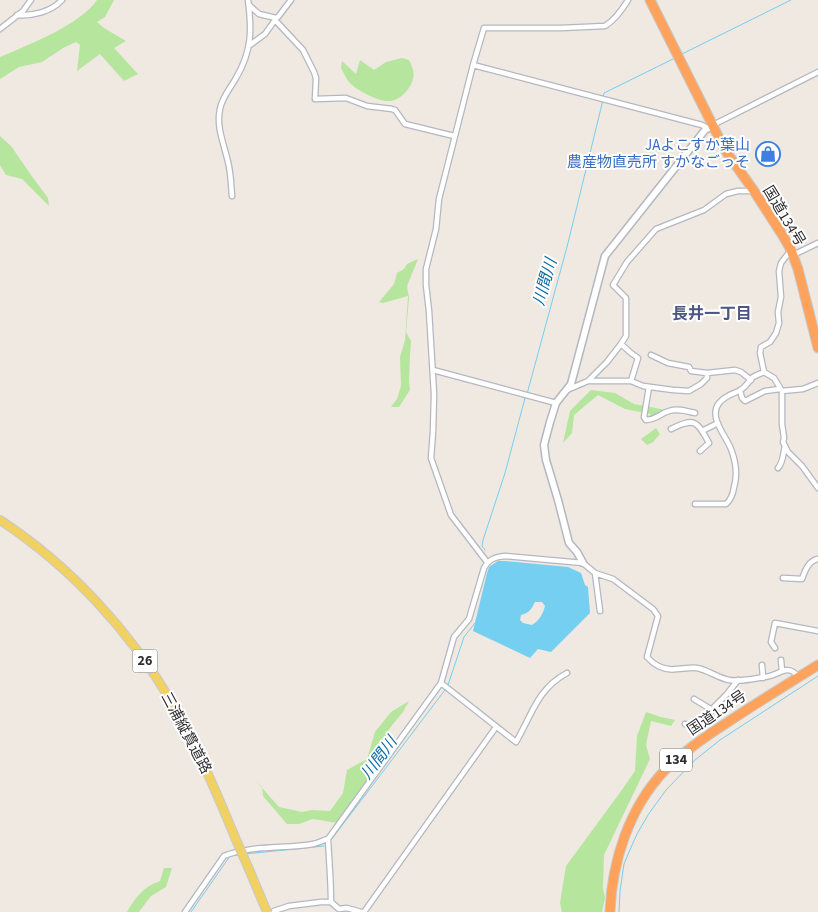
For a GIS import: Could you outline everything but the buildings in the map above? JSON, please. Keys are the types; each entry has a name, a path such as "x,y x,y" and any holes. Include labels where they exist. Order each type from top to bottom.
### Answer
{"highway":[{"name":"国道134号","path":"650,0 709,127 754,191 792,252 818,348"},
{"name":"国道134号","path":"610,912 613,874 624,836 637,809 659,778 692,745 758,701 818,665"}],"main road":[{"name":"三浦縦貫道路","path":"0,520 32,543 75,580 99,605 136,650 170,700 190,737 207,771 267,912"}],"street":[{"path":"0,29 23,11 31,0"},
{"path":"18,15 27,16 48,10 62,0"},
{"path":"250,45 265,34 291,0"},
{"path":"487,562 451,515 431,458 434,432 433,370 426,269 436,229 439,199 454,136 472,65 484,28 605,26 628,0"},
{"path":"248,2 256,13 275,19 303,50 316,78 315,99 346,98 367,106 392,109 395,110 405,124 454,136"},
{"path":"232,196 228,164 218,122 223,98 240,71 250,45 251,31 248,2"},
{"path":"472,65 709,127"},
{"path":"798,677 790,670 782,671 771,677 730,680 698,668 676,670 661,668 653,664 647,657 658,616 654,609 613,579 595,573 583,563 569,543 546,460 544,445 556,403 571,384 605,256 709,127 818,72"},
{"path":"567,390 588,381 607,362 626,336 626,298 613,285 627,262 656,229 704,210 726,194 738,191 754,191"},
{"path":"818,243 792,252 785,257 779,271 781,297 778,312 779,323 776,333 770,342 761,348 760,353 764,372 774,378 781,390 783,442 788,452 802,466 818,488"},
{"path":"621,344 630,354 638,358 631,381"},
{"path":"651,355 668,364 689,367 691,371 707,373 735,370 751,380"},
{"path":"433,370 556,403"},
{"path":"695,504 726,504 730,501 737,472 732,449 718,422 716,408 726,396 740,390 755,376 764,372"},
{"path":"588,381 631,381 643,386 689,391 701,384 706,378 707,373"},
{"path":"740,390 745,401 765,391 803,389 818,383"},
{"path":"649,387 644,417 646,420 657,418 670,410 695,413"},
{"path":"672,429 681,424 691,422 696,424 702,430 708,443 700,452"},
{"path":"702,430 718,422"},
{"path":"778,468 782,461 785,446"},
{"path":"185,912 224,856 232,853 315,844 328,839 441,684 454,637 469,619 487,562 495,557 505,556 583,563"},
{"path":"783,578 802,579 810,563 818,560"},
{"path":"595,573 600,611"},
{"path":"775,648 771,642 775,623 818,631"},
{"path":"781,660 782,671"},
{"path":"762,665 763,678"},
{"path":"441,684 516,742 542,693 556,678 567,673"},
{"path":"685,724 696,729 738,680"},
{"path":"694,699 712,710"},
{"path":"274,912 288,906 331,902 339,909 347,908 362,912 496,727"},
{"path":"328,839 331,902"}],"green space":[{"path":"97,0 114,0 105,17 97,22 126,41 114,48 138,74 124,81 100,54 77,71 80,45 76,42 42,62 19,67 0,79 0,57 66,26 79,18"},
{"path":"402,58 409,60 414,77 403,94 396,100 391,101 379,99 358,90 350,83 341,68 342,61 356,74 360,60 374,70 386,62"},
{"path":"0,136 11,146 48,198 49,206 22,179 6,175 0,165"},
{"path":"418,259 407,286 409,298 406,332 411,341 410,390 399,407 391,407 397,399 401,386 400,357 405,340 408,296 383,303 379,302 394,284 397,273 404,269 407,264"},
{"path":"591,390 615,393 634,404 666,410 653,417 650,414 625,409 598,395 574,415 572,433 563,443 570,411"},
{"path":"656,428 660,434 653,442 647,445 641,439"},
{"path":"409,701 403,712 389,729 376,768 361,788 348,812 337,823 313,819 299,824 287,824 263,796 262,788 279,807 302,812 312,810 330,811 343,793 347,770 367,759 375,732 391,712"},
{"path":"646,712 675,720 671,726 651,721 646,745 650,759 604,855 603,888 605,898 602,912 562,912 560,903 566,866 635,771 637,736"},
{"path":"164,868 172,868 166,887 151,896 139,912 127,912 140,893 160,881"}],"water":[{"path":"498,561 505,561 568,567 581,573 585,585 588,587 590,613 551,652 538,649 530,658 473,631 489,567","holes":["535,602 542,602 545,606 544,609 540,617 532,625 523,623 520,620 521,615 530,611"]}],"waterway":[{"name":"川間川","path":"682,54 791,0"},
{"name":"川間川","path":"603,97 604,93 673,59"},
{"name":"川間川","path":"527,394 568,243 603,100"},
{"name":"川間川","path":"485,550 482,546 483,540 505,473 525,398"},
{"name":"川間川","path":"448,685 464,637 475,623"},
{"path":"619,912 624,864 637,834 666,790 695,760 720,740 818,676"},
{"name":"川間川","path":"331,840 445,690"},
{"name":"川間川","path":"245,854 324,846"},
{"name":"川間川","path":"191,912 230,856 238,855"}],"place":[{"name":"JAよこすか葉山 農産物直売所 すかなごっそ","path":"768,154"}],"district":[{"name":"長井一丁目","path":"712,314"}]}
